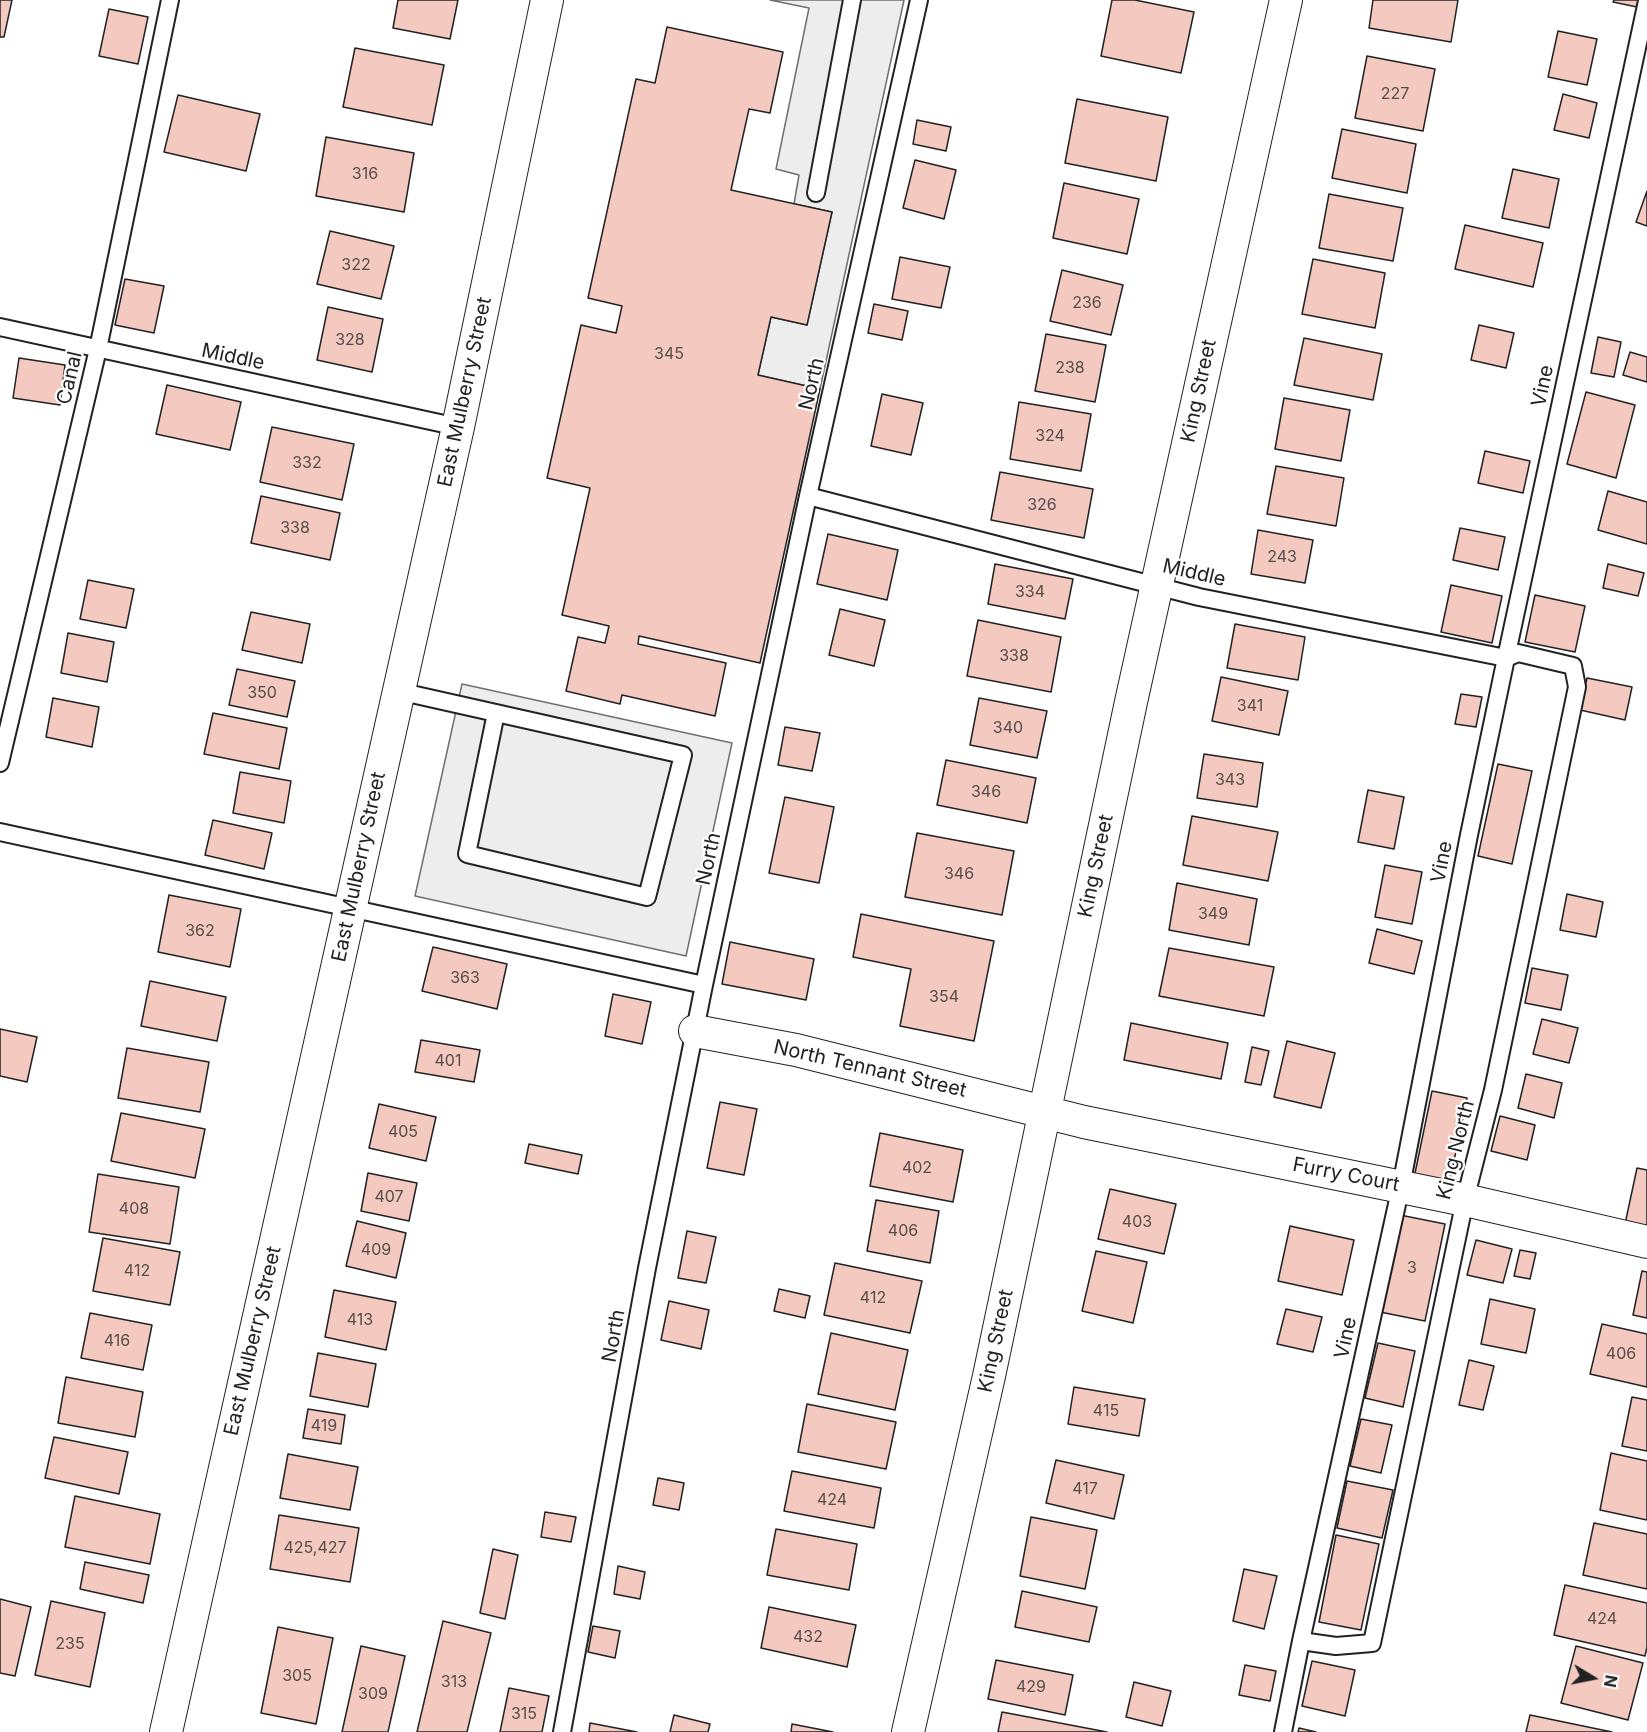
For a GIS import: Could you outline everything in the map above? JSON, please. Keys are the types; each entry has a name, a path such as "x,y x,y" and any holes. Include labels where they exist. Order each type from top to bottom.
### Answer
{"street":[{"name":"East Mulberry Street","path":"166,1732 458,427 547,0"},
{"name":"King Street","path":"908,1732 989,1376 1157,586 1286,0"},
{"name":"North Tennant Street","path":"695,1031 796,1050 1044,1112"},
{"name":"Furry Court","path":"1044,1112 1466,1200 1647,1242"}],"lane":[{"name":"Canal","path":"0,762 99,348 170,0"},
{"path":"816,193 852,0"},
{"name":"North","path":"562,1732 647,1269 704,986 808,496 919,0"},
{"name":"Vine","path":"1283,1732 1401,1186 1469,835 1647,1"},
{"name":"Middle","path":"0,327 458,427"},
{"name":"Middle","path":"808,496 1199,597 1506,658 1518,653 1573,666"},
{"name":"King North","path":"1301,1641 1336,1646 1372,1643 1466,1200 1493,1090 1577,687 1573,666"},
{"path":"398,691 496,713 683,755 647,897 467,854 496,713"},
{"path":"0,832 704,986"}],"shaded area":[{"path":"770,0 904,0 820,389 758,375 771,317 807,325 832,212 794,204 799,175 776,169 809,8"},
{"path":"462,684 732,743 686,956 415,896"}],"building":[{"path":"0,0 12,0 4,37 0,37"},
{"path":"398,0 458,0 450,39 393,28"},
{"path":"1112,0 1135,0 1194,12 1181,73 1101,56"},
{"path":"1373,0 1458,0 1451,42 1369,28"},
{"path":"1614,0 1638,0 1637,7 1613,2"},
{"path":"109,9 148,17 138,64 99,56"},
{"path":"667,27 783,52 770,113 749,109 731,190 832,212 807,325 771,317 758,375 820,389 760,663 639,636 638,644 726,663 715,716 622,695 620,704 566,691 578,637 605,643 609,626 562,615 590,488 547,478 581,325 616,333 622,306 588,298 636,79 655,83"},
{"path":"1558,31 1597,39 1587,85 1548,77"},
{"path":"355,48 444,65 432,125 343,107"},
{"path":"1367,56 1435,69 1423,131 1355,118"},
{"path":"1563,94 1597,103 1589,138 1554,130"},
{"path":"178,95 260,114 246,171 164,152"},
{"path":"1077,99 1168,117 1156,181 1065,163"},
{"path":"917,120 951,127 946,151 913,144"},
{"path":"1342,129 1416,144 1407,193 1332,178"},
{"path":"326,137 414,153 404,212 316,196"},
{"path":"915,160 956,170 944,219 903,208"},
{"path":"1513,169 1559,179 1549,228 1502,218"},
{"path":"1064,183 1139,199 1127,254 1053,238"},
{"path":"1647,191 1647,226 1636,222"},
{"path":"1329,194 1403,208 1393,261 1319,248"},
{"path":"1465,225 1543,243 1533,287 1455,269"},
{"path":"330,231 394,246 381,299 317,284"},
{"path":"900,257 950,267 941,308 892,299"},
{"path":"1313,259 1385,273 1375,328 1302,314"},
{"path":"1062,270 1123,285 1111,335 1050,321"},
{"path":"125,279 164,286 154,333 115,325"},
{"path":"874,304 908,311 902,340 868,333"},
{"path":"328,307 383,319 372,372 317,360"},
{"path":"1479,325 1514,333 1506,368 1471,360"},
{"path":"1046,334 1106,345 1095,402 1035,391"},
{"path":"1598,337 1621,342 1614,377 1591,373"},
{"path":"1304,338 1382,354 1373,400 1294,385"},
{"path":"1630,352 1647,357 1647,382 1623,375"},
{"path":"19,358 65,365 60,405 13,398"},
{"path":"167,385 241,402 230,450 156,434"},
{"path":"1586,392 1635,405 1616,478 1567,464"},
{"path":"882,394 923,403 911,455 871,446"},
{"path":"1284,398 1350,410 1341,461 1275,449"},
{"path":"1019,402 1091,414 1081,471 1010,459"},
{"path":"272,427 354,444 342,500 260,482"},
{"path":"1485,451 1530,461 1523,493 1478,483"},
{"path":"1276,466 1344,478 1336,526 1267,514"},
{"path":"1000,472 1093,489 1084,538 991,520"},
{"path":"1608,491 1647,502 1647,544 1598,530"},
{"path":"261,496 340,513 330,560 251,543"},
{"path":"1460,528 1505,537 1498,570 1453,560"},
{"path":"1258,530 1313,540 1305,583 1251,574"},
{"path":"828,534 898,550 887,600 817,584"},
{"path":"995,564 1073,579 1065,619 988,604"},
{"path":"1608,564 1644,573 1638,596 1603,588"},
{"path":"88,580 134,589 126,628 80,619"},
{"path":"1451,585 1502,596 1492,643 1441,632"},
{"path":"1535,595 1585,606 1575,652 1525,642"},
{"path":"840,609 885,620 874,666 829,655"},
{"path":"251,612 310,624 302,663 242,650"},
{"path":"978,620 1061,637 1051,692 967,676"},
{"path":"1235,624 1305,637 1298,680 1227,668"},
{"path":"68,633 114,642 107,682 61,673"},
{"path":"237,669 295,681 287,717 229,705"},
{"path":"1221,677 1288,691 1279,735 1212,721"},
{"path":"1587,678 1632,687 1625,720 1580,710"},
{"path":"1461,694 1482,697 1476,727 1455,724"},
{"path":"53,698 99,707 92,747 46,737"},
{"path":"979,698 1047,711 1037,758 970,745"},
{"path":"213,713 287,728 279,769 204,754"},
{"path":"785,727 820,733 812,771 778,765"},
{"path":"1204,754 1263,763 1257,807 1197,798"},
{"path":"946,760 1036,778 1027,823 937,805"},
{"path":"1498,764 1532,771 1512,864 1478,856"},
{"path":"240,772 291,781 284,823 233,813"},
{"path":"1368,790 1404,797 1394,849 1358,842"},
{"path":"785,797 834,807 819,883 769,873"},
{"path":"1192,816 1278,832 1268,881 1183,865"},
{"path":"213,820 272,833 264,869 205,855"},
{"path":"917,833 1014,851 1002,915 905,897"},
{"path":"1385,865 1422,872 1412,924 1375,917"},
{"path":"1177,883 1257,899 1249,945 1169,930"},
{"path":"1567,894 1603,902 1596,937 1560,930"},
{"path":"169,895 241,909 230,967 158,952"},
{"path":"861,914 994,941 974,1041 900,1026 911,969 853,957"},
{"path":"1377,929 1422,941 1414,974 1369,963"},
{"path":"730,942 814,959 806,1000 722,984"},
{"path":"433,947 507,964 497,1009 422,991"},
{"path":"1169,948 1274,967 1264,1016 1159,996"},
{"path":"1532,968 1568,975 1561,1010 1525,1003"},
{"path":"150,981 226,997 217,1041 141,1026"},
{"path":"613,994 651,1002 642,1044 605,1036"},
{"path":"1542,1019 1578,1028 1569,1063 1533,1054"},
{"path":"1131,1023 1228,1043 1221,1079 1124,1060"},
{"path":"0,1029 37,1037 27,1082 0,1076"},
{"path":"421,1040 480,1050 474,1082 415,1072"},
{"path":"1287,1041 1335,1053 1321,1108 1274,1097"},
{"path":"1252,1047 1269,1051 1261,1085 1245,1082"},
{"path":"127,1048 209,1062 200,1112 118,1098"},
{"path":"1526,1074 1562,1083 1554,1118 1518,1108"},
{"path":"1432,1091 1467,1098 1449,1185 1414,1178"},
{"path":"720,1102 757,1109 744,1175 707,1168"},
{"path":"379,1104 436,1117 426,1161 369,1148"},
{"path":"121,1113 205,1129 195,1178 111,1161"},
{"path":"1500,1116 1535,1125 1527,1160 1491,1151"},
{"path":"880,1133 963,1150 953,1202 870,1186"},
{"path":"529,1144 582,1155 578,1174 525,1163"},
{"path":"1637,1168 1647,1170 1647,1229 1625,1224"},
{"path":"368,1173 417,1183 409,1221 361,1211"},
{"path":"98,1174 179,1187 170,1244 89,1232"},
{"path":"1110,1189 1176,1204 1164,1254 1098,1239"},
{"path":"876,1200 939,1211 930,1263 867,1251"},
{"path":"1400,1215 1445,1224 1425,1321 1380,1312"},
{"path":"357,1221 406,1233 396,1278 346,1266"},
{"path":"1290,1226 1354,1240 1342,1295 1278,1281"},
{"path":"687,1231 716,1237 706,1283 678,1278"},
{"path":"103,1238 180,1252 170,1305 93,1291"},
{"path":"1476,1240 1512,1249 1503,1283 1467,1275"},
{"path":"1520,1250 1536,1253 1530,1279 1514,1276"},
{"path":"1096,1251 1147,1262 1133,1323 1082,1311"},
{"path":"835,1263 922,1281 910,1333 824,1315"},
{"path":"1642,1271 1647,1272 1647,1318 1633,1315"},
{"path":"779,1289 810,1296 805,1318 774,1311"},
{"path":"334,1290 396,1302 386,1350 325,1337"},
{"path":"1490,1299 1535,1309 1526,1353 1481,1344"},
{"path":"669,1301 709,1310 701,1349 661,1340"},
{"path":"1286,1309 1322,1317 1313,1352 1277,1344"},
{"path":"90,1313 152,1325 143,1370 81,1358"},
{"path":"1602,1324 1647,1334 1647,1387 1590,1374"},
{"path":"831,1333 908,1350 895,1410 818,1394"},
{"path":"1378,1343 1415,1351 1403,1407 1365,1398"},
{"path":"318,1353 376,1364 368,1407 310,1396"},
{"path":"1469,1360 1494,1366 1483,1410 1459,1405"},
{"path":"66,1377 143,1392 135,1437 58,1423"},
{"path":"1074,1387 1145,1399 1139,1436 1068,1424"},
{"path":"1632,1397 1647,1400 1647,1451 1622,1446"},
{"path":"807,1404 896,1422 886,1469 798,1452"},
{"path":"308,1409 345,1415 341,1444 303,1438"},
{"path":"1361,1419 1392,1425 1381,1473 1350,1466"},
{"path":"54,1437 128,1452 119,1494 45,1478"},
{"path":"1611,1453 1647,1461 1647,1520 1600,1510"},
{"path":"288,1454 358,1467 350,1510 280,1498"},
{"path":"1056,1460 1124,1475 1114,1519 1046,1503"},
{"path":"792,1471 881,1488 874,1528 784,1511"},
{"path":"658,1478 684,1483 679,1510 653,1505"},
{"path":"1347,1481 1393,1490 1382,1538 1337,1528"},
{"path":"75,1496 160,1514 150,1564 65,1547"},
{"path":"545,1512 576,1517 571,1542 541,1537"},
{"path":"279,1515 359,1528 350,1582 270,1569"},
{"path":"1031,1517 1097,1530 1085,1589 1020,1576"},
{"path":"1594,1523 1647,1534 1647,1589 1583,1575"},
{"path":"776,1529 857,1544 849,1590 767,1575"},
{"path":"1336,1535 1379,1544 1361,1630 1319,1622"},
{"path":"493,1549 518,1555 505,1619 480,1613"},
{"path":"85,1562 149,1575 143,1603 80,1589"},
{"path":"618,1566 645,1572 640,1599 614,1594"},
{"path":"1244,1569 1277,1576 1264,1629 1233,1621"},
{"path":"1565,1585 1647,1603 1645,1656 1554,1635"},
{"path":"1022,1591 1097,1607 1089,1642 1015,1627"},
{"path":"0,1599 31,1607 15,1676 0,1673"},
{"path":"51,1601 105,1613 90,1687 35,1675"},
{"path":"769,1607 856,1625 847,1667 761,1648"},
{"path":"443,1621 491,1633 467,1732 417,1732"},
{"path":"593,1626 620,1631 615,1658 588,1652"},
{"path":"278,1627 333,1638 316,1724 261,1713"},
{"path":"361,1646 405,1656 388,1732 342,1732"},
{"path":"1576,1646 1643,1663 1628,1720 1561,1703"},
{"path":"996,1660 1073,1675 1065,1715 988,1699"},
{"path":"1312,1661 1355,1670 1345,1716 1302,1706"},
{"path":"1245,1665 1276,1671 1270,1701 1239,1695"},
{"path":"1134,1682 1171,1691 1162,1726 1126,1717"},
{"path":"509,1688 549,1696 542,1732 500,1732"},
{"path":"1002,1712 1107,1732 998,1732"},
{"path":"674,1715 710,1724 708,1732 670,1732"},
{"path":"1530,1715 1612,1732 1526,1732"},
{"path":"590,1723 637,1732 589,1732"},
{"path":"792,1724 833,1732 791,1732"},
{"path":"1299,1728 1316,1732 1298,1732"}]}
